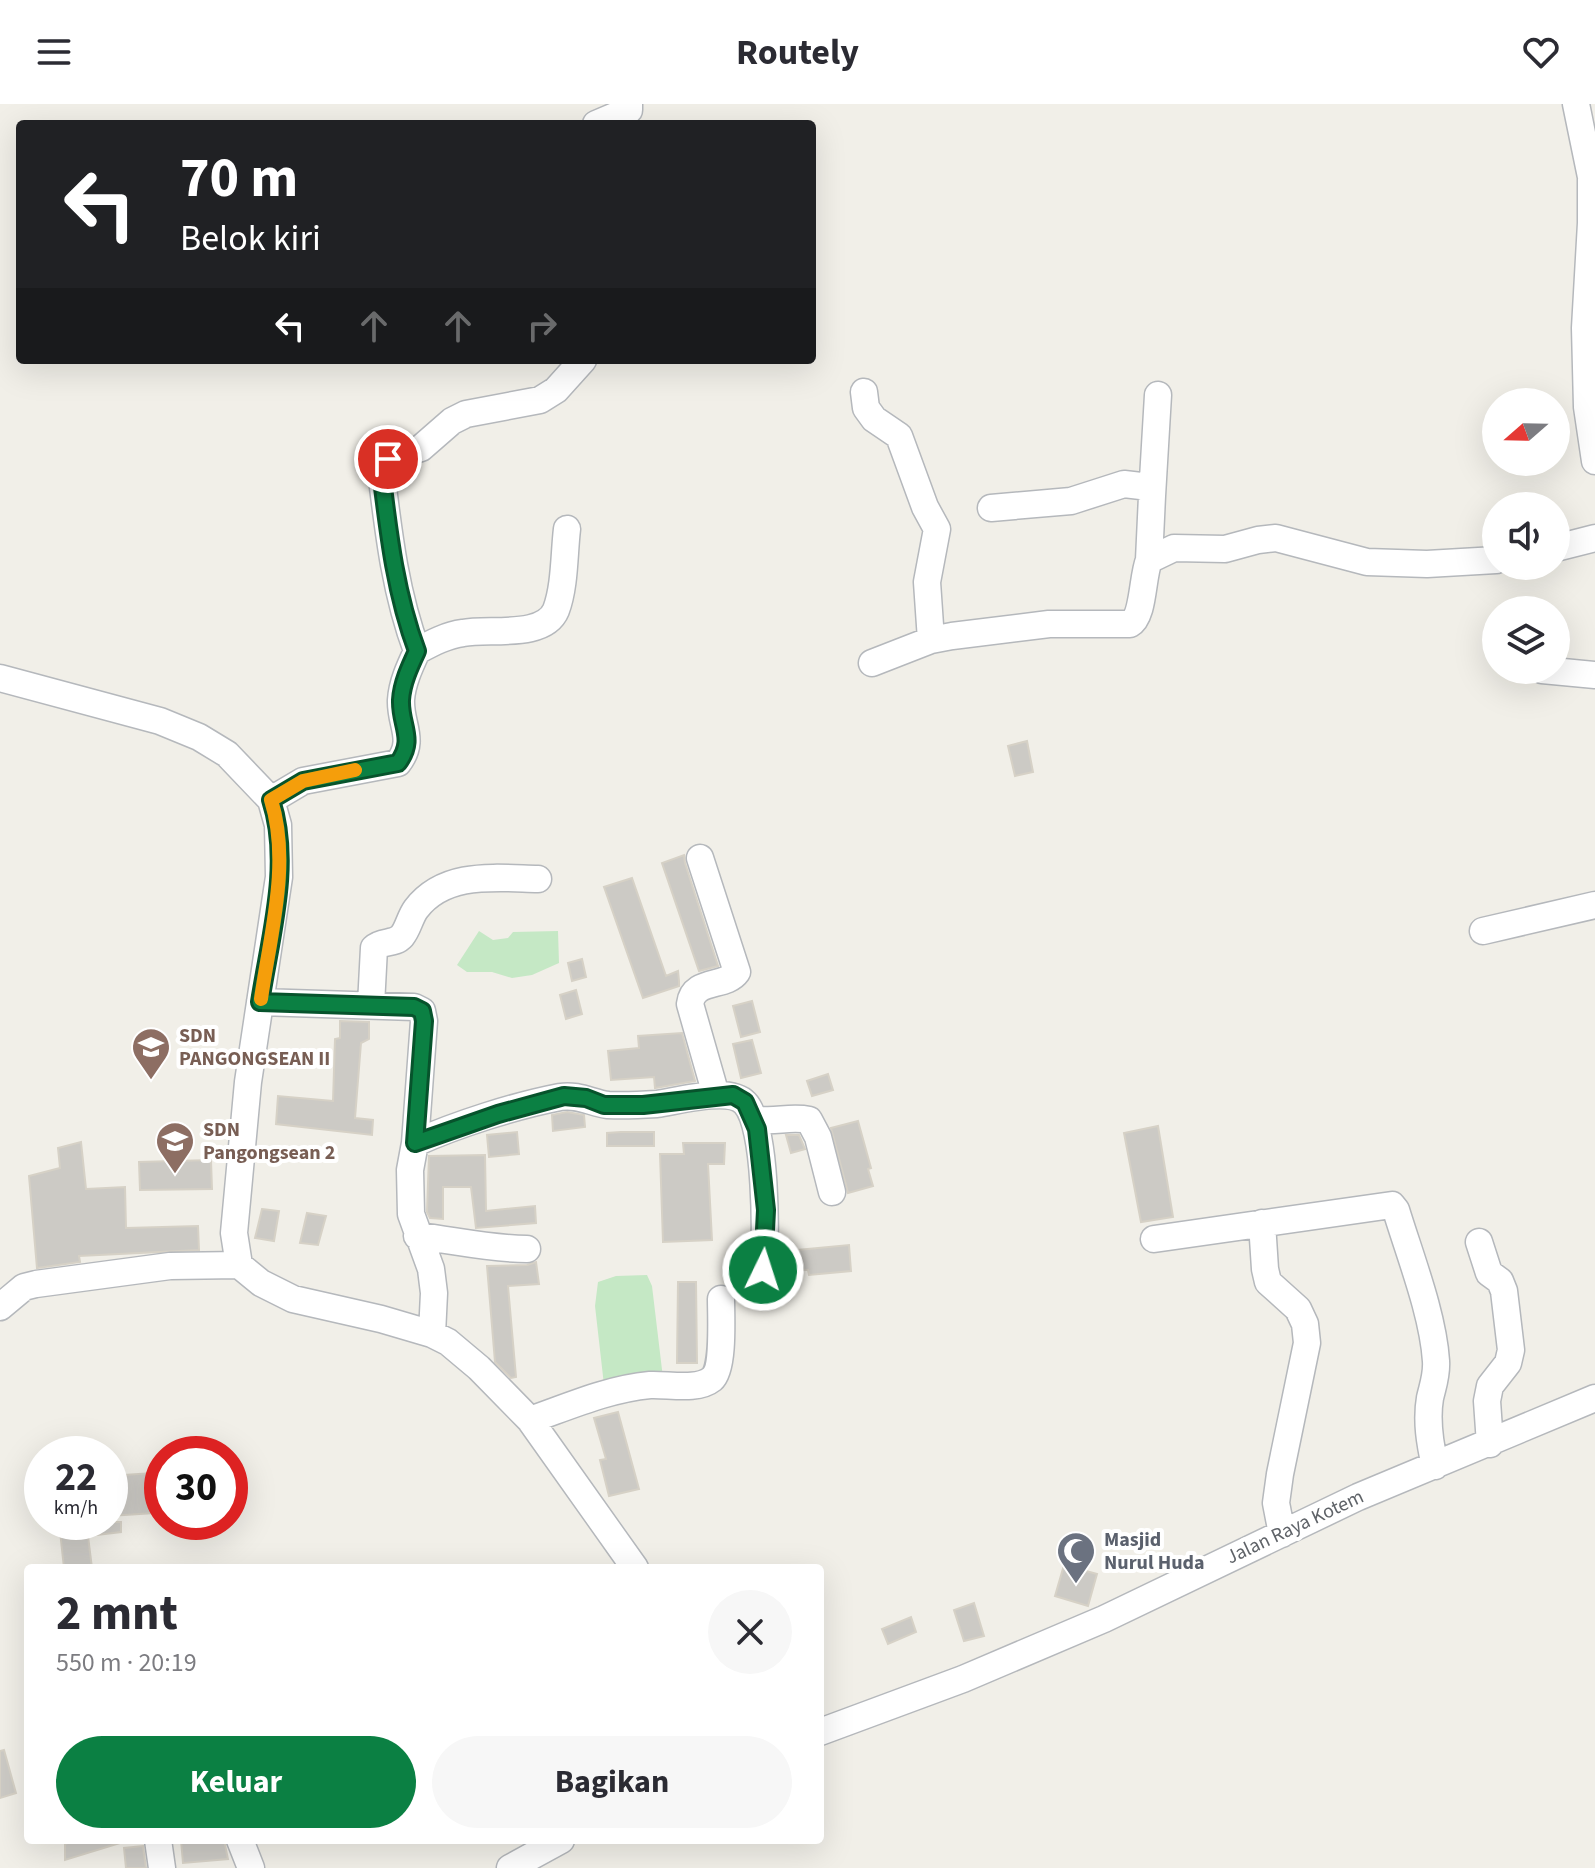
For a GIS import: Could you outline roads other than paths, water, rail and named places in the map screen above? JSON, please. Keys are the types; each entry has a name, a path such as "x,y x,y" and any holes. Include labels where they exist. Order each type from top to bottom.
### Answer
{"street":[{"path":"607,120 629,110 629,104"},
{"path":"1576,104 1591,177 1585,328 1587,407 1595,461"},
{"path":"271,800 303,781 398,763 408,745 402,691 417,651 402,607 393,564 383,466 388,459 421,448 452,421 466,414 540,400 556,390 579,364"},
{"path":"864,392 866,408 874,419 899,436 925,507 937,529 927,582 931,640"},
{"path":"872,663 931,640 1013,627 1130,624 1136,621 1149,560 1158,395"},
{"path":"991,508 1071,501 1124,484 1141,486 1152,496"},
{"path":"417,651 433,642 463,633 535,628 547,623 559,601 567,529"},
{"path":"1149,560 1174,548 1225,549 1276,538 1367,562 1427,564 1482,561"},
{"path":"1570,544 1595,538"},
{"path":"1570,673 1595,675"},
{"path":"0,678 160,721 199,737 227,754 271,800 278,825 279,877 248,1082 234,1233 239,1265"},
{"path":"700,858 737,972 733,977 700,988 691,997 690,1004 716,1095"},
{"path":"371,1005 374,948 381,942 396,941 403,935 415,910 432,893 473,878 538,879"},
{"path":"1483,931 1595,905"},
{"path":"260,1002 414,1007 422,1011 424,1021 409,1192 417,1236 431,1269 434,1293 432,1334"},
{"path":"415,1143 498,1114 564,1096 586,1098 604,1105 643,1105 733,1095 745,1102 754,1119 766,1210 763,1270"},
{"path":"754,1119 772,1122 800,1118 809,1120 818,1137 832,1192"},
{"path":"1154,1239 1386,1204 1396,1210 1423,1299 1436,1358 1429,1417 1435,1466"},
{"path":"1262,1223 1268,1282 1298,1309 1305,1324 1307,1343 1276,1503 1282,1534"},
{"path":"417,1236 498,1248 527,1249"},
{"path":"1479,1242 1489,1273 1500,1281 1504,1291 1511,1350 1508,1363 1490,1386 1487,1401 1490,1444"},
{"path":"0,1307 24,1287 36,1284 170,1266 239,1265 261,1283 293,1299 432,1334 448,1342 479,1368 530,1420 632,1564"},
{"path":"530,1420 623,1388 684,1385 711,1380 718,1362 721,1299"},
{"name":"Jalan Raya Kotem","path":"824,1731 963,1679 1093,1624 1358,1497 1595,1398"},
{"path":"159,1844 162,1868"},
{"path":"242,1844 251,1868"},
{"path":"510,1868 554,1844"}],"place":[{"name":"SDN PANGONGSEAN II","path":"151,1081"},
{"name":"SDN Pangongsean 2","path":"175,1175"},
{"name":"Masjid Nurul Huda","path":"1076,1585"}]}
